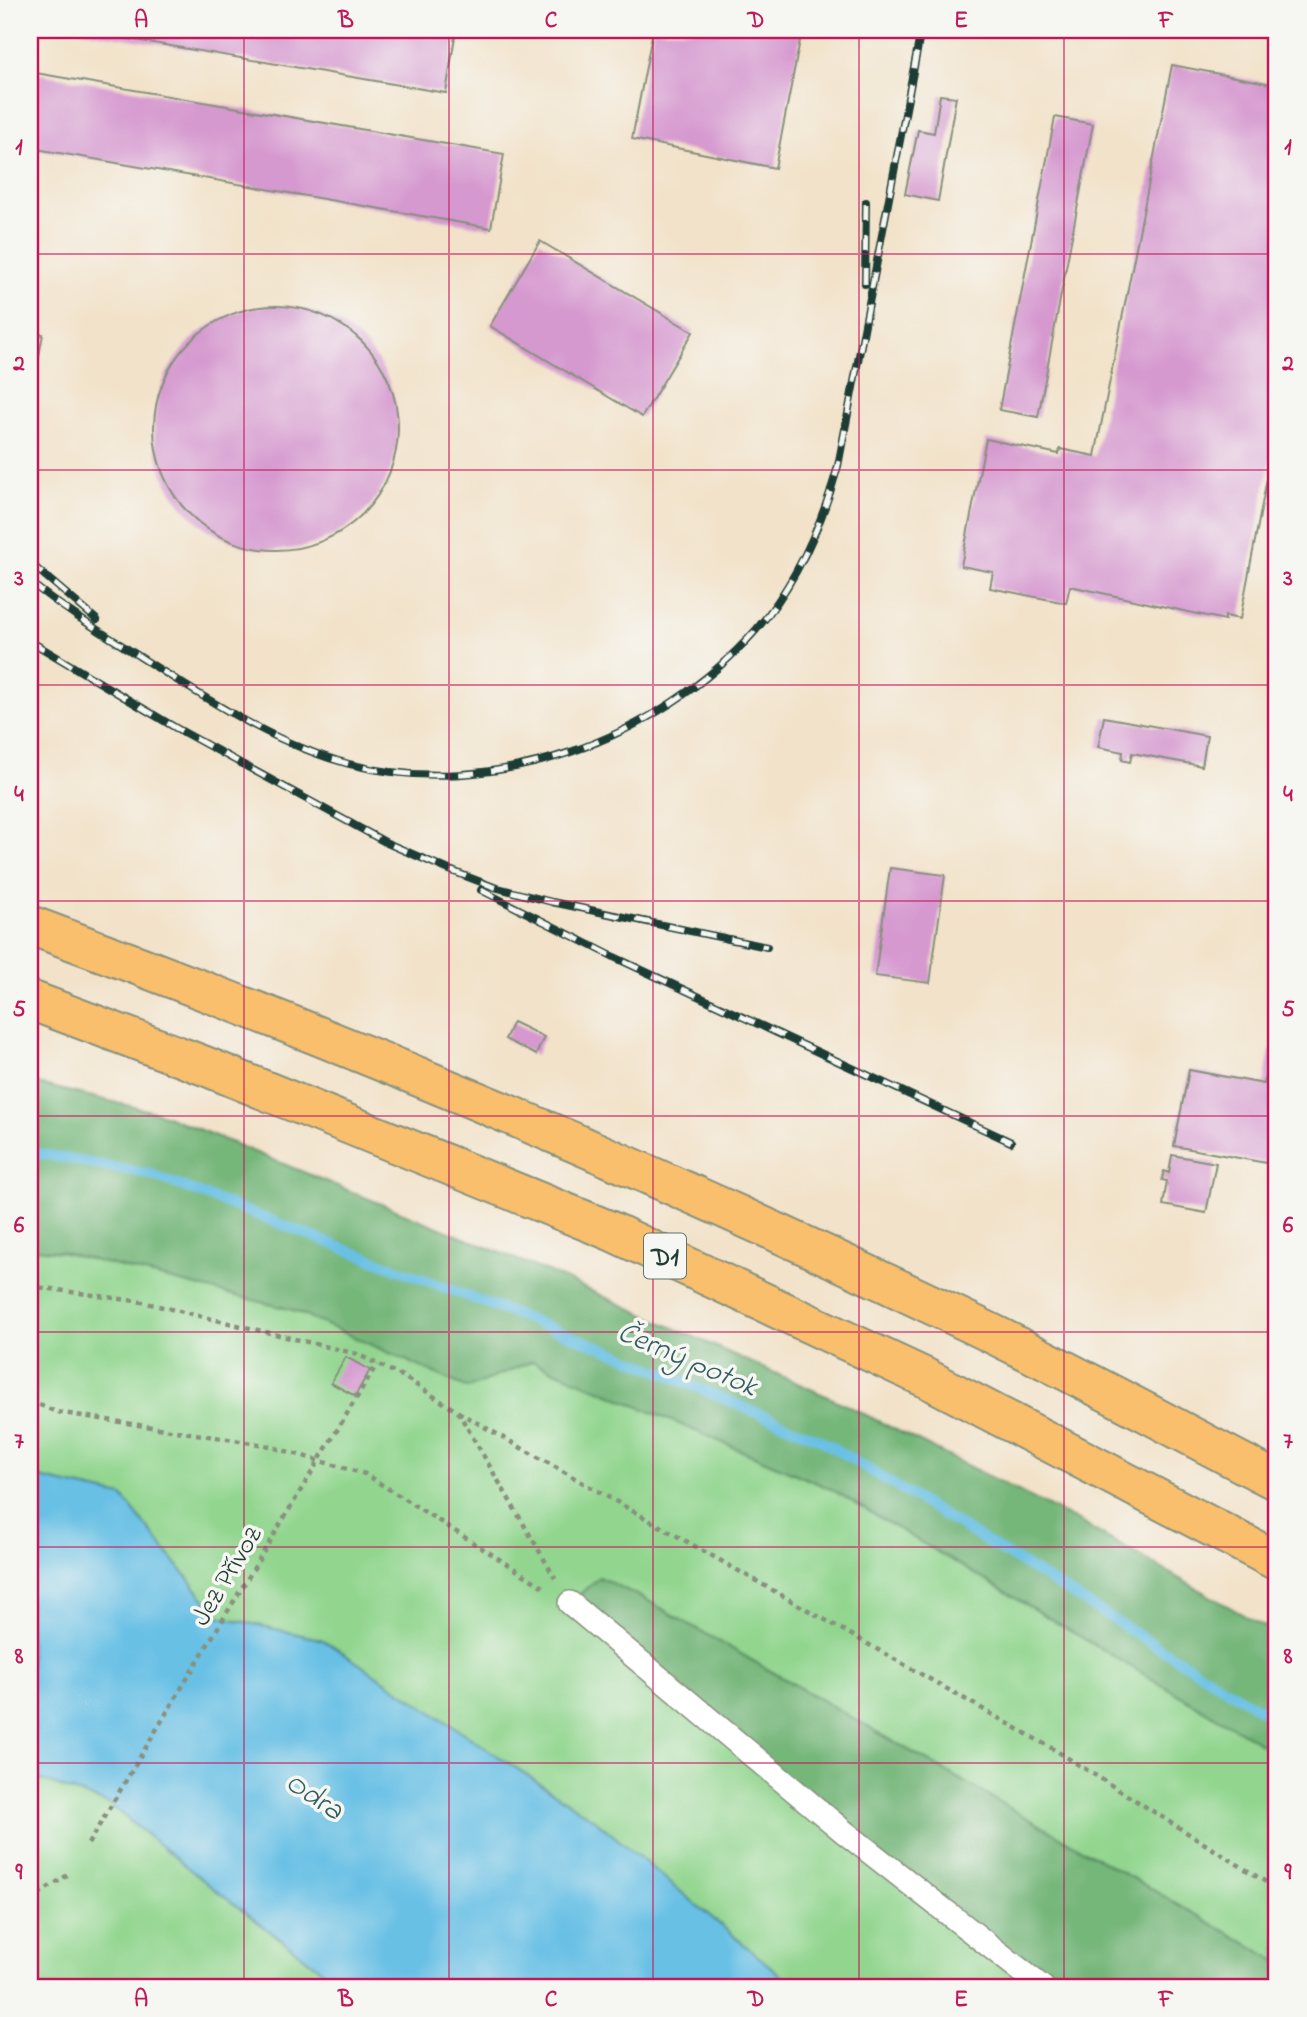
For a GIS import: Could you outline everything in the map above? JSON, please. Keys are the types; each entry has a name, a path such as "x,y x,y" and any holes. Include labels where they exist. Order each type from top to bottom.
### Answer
{"highway":[{"name":"D1","path":"30,925 229,998 627,1163 969,1322 1277,1481"},
{"name":"D1","path":"30,1000 205,1066 611,1231 926,1378 1277,1561"}],"lane":[{"path":"570,1603 843,1831 1042,1987"}],"path":[{"path":"30,1286 142,1302 357,1354 404,1377 458,1412 1055,1750 1277,1889"},
{"name":"Jez Přívoz","path":"88,1844 376,1364"},
{"path":"30,1401 57,1412 265,1445 365,1474 570,1603"},
{"path":"458,1412 570,1603"},
{"path":"30,1900 69,1874"}],"green space":[{"path":"30,1082 159,1113 560,1277 844,1404 1076,1520 1277,1634 1277,1753 831,1489 532,1361 468,1388 293,1310 61,1252 30,1248"},
{"path":"30,1248 61,1252 293,1310 468,1388 532,1361 831,1489 1277,1753 1277,1961 643,1598 1042,1987 795,1987 596,1821 323,1640 218,1616 122,1496 30,1476"},
{"path":"599,1577 643,1598 1277,1961 1277,1987 1042,1987 570,1603"},
{"path":"30,1776 109,1804 209,1885 344,1987 30,1987"}],"water":[{"name":"Odra","path":"30,1476 122,1496 218,1616 323,1640 596,1821 795,1987 344,1987 209,1885 109,1804 30,1776"}],"building":[{"path":"77,30 456,30 446,93"},
{"path":"653,30 802,30 775,168 632,139"},
{"path":"1172,65 1277,85 1277,426 1240,619 1225,616 1225,620 1070,586 1066,603 990,588 993,572 961,566 986,439 1059,454 1060,449 1095,456"},
{"path":"30,72 504,154 491,228 30,148"},
{"path":"940,95 956,97 938,201 905,194 918,130 934,133"},
{"path":"1055,117 1093,124 1038,417 999,410"},
{"path":"540,241 693,332 642,417 490,326"},
{"path":"276,306 323,315 362,342 389,381 398,428 389,475 362,514 323,541 276,550 229,541 190,514 163,475 154,428 163,381 190,342 229,315"},
{"path":"30,331 43,334 31,400 30,400"},
{"path":"1104,717 1207,736 1202,766 1132,753 1130,762 1122,760 1123,752 1098,747"},
{"path":"890,868 945,875 930,983 875,976"},
{"path":"513,1022 544,1037 536,1055 505,1039"},
{"path":"1270,1050 1277,1051 1277,1165 1174,1146 1189,1070 1264,1084"},
{"path":"1172,1155 1216,1163 1206,1213 1163,1205 1167,1181 1162,1180 1164,1171 1169,1173"},
{"path":"346,1357 370,1370 355,1396 331,1383"}],"waterway":[{"name":"Černý potok","path":"30,1152 150,1174 618,1354 819,1439 1277,1720"}],"railway":[{"path":"30,582 88,624 220,707 295,745 349,764 404,773 460,774 515,767 570,752 623,730 672,703 717,669 756,630 783,593 816,531 838,466 921,30"},
{"path":"865,284 866,202"},
{"path":"30,563 97,620"},
{"path":"30,641 176,728 387,843 447,869 494,887 552,902 767,947"},
{"path":"481,890 614,957 1011,1142"}]}
